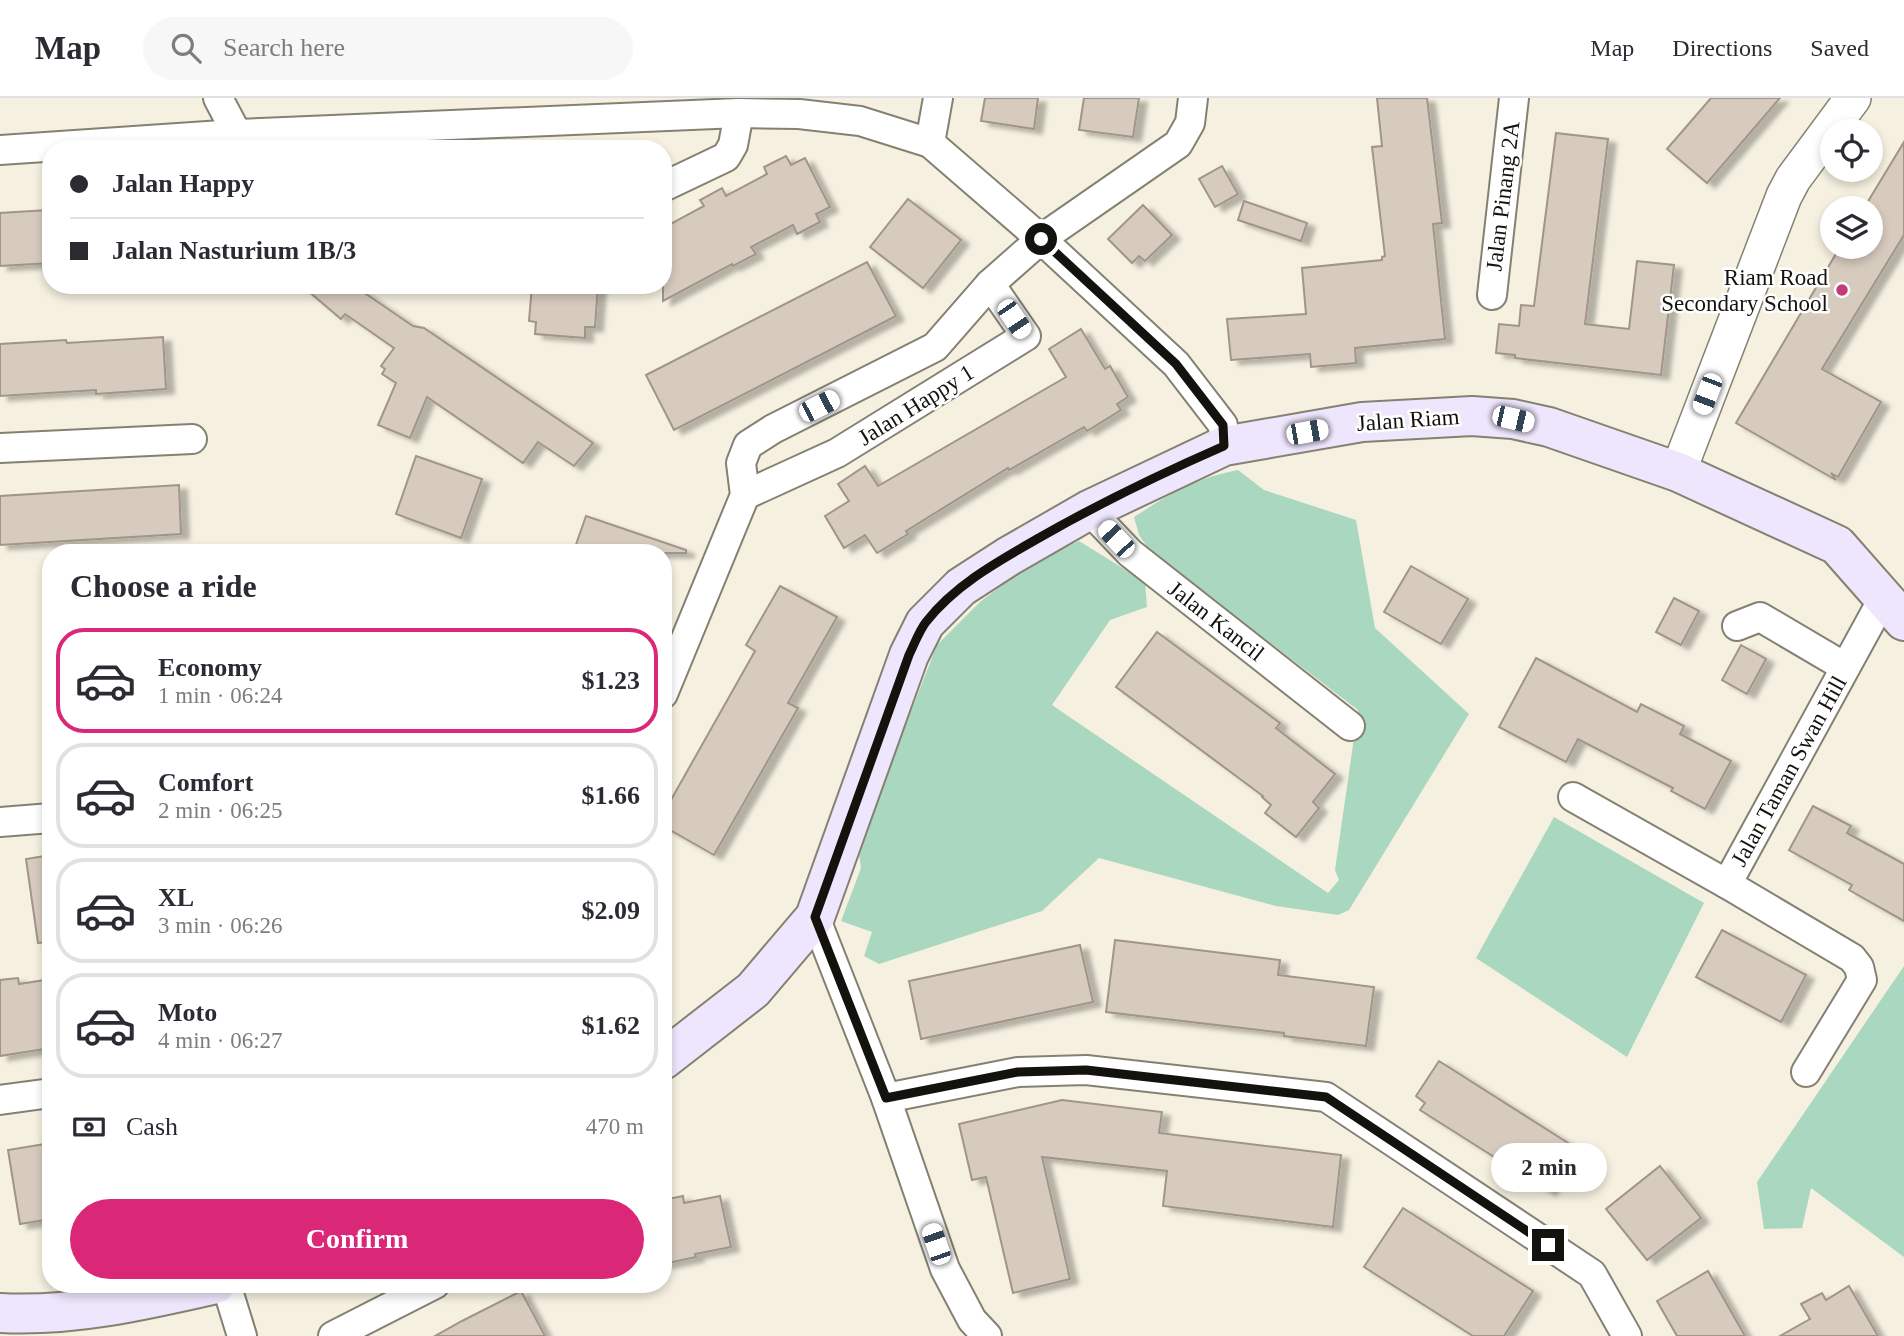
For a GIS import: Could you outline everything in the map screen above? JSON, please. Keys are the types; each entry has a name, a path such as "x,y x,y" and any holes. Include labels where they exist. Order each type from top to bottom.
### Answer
{"main road":[{"name":"Jalan Riam","path":"672,1053 753,990 815,917 909,655 925,623 961,587 1009,556 1089,510 1224,446 1362,422 1472,415 1513,419 1549,427 1678,472 1837,545 1894,609"},
{"path":"0,1313 23,1315 127,1304 176,1293"}],"street":[{"path":"218,98 237,134"},
{"path":"930,143 939,98"},
{"name":"Jalan Happy 1","path":"990,284 1026,336 837,453 742,502 741,463 748,445 773,429 936,347 990,284 1041,239 1178,144 1189,122 1194,98"},
{"name":"Jalan Pinang 2A","path":"1492,295 1514,98"},
{"path":"1678,472 1780,204 1793,179 1853,98"},
{"path":"148,140 237,134 484,137 740,113 799,114 860,121 930,143 1041,239 1176,364 1223,425 1224,446"},
{"path":"672,183 726,157 733,145 740,113"},
{"path":"0,150 42,147"},
{"path":"0,448 192,439"},
{"path":"672,666 742,502"},
{"name":"Jalan Kancil","path":"1089,510 1130,553 1350,726"},
{"name":"Jalan Taman Swan Hill","path":"1806,1072 1862,980 1859,967 1852,958 1727,884 1845,667 1894,609"},
{"path":"1737,626 1760,617 1845,667"},
{"path":"1573,797 1727,884"},
{"path":"0,822 42,819"},
{"path":"815,917 886,1098 945,1269 972,1320 987,1336"},
{"path":"886,1098 1018,1072 1086,1070 1326,1097 1592,1275 1627,1336"},
{"path":"0,1100 42,1094"},
{"path":"229,1293 243,1336"},
{"path":"333,1336 417,1293"}],"green space":[{"path":"1238,470 1264,490 1356,520 1375,628 1469,714 1349,910 1338,915 1276,906 1099,858 1042,911 879,964 864,956 872,932 841,921 861,868 858,847 937,645 981,601 1032,563 1079,541 1145,582 1147,607 1110,620 1052,705 1328,893 1339,880 1335,870 1358,710 1150,551 1139,535 1134,517 1183,488 1209,477"},
{"path":"1554,817 1704,903 1627,1057 1476,958"},
{"path":"1904,966 1904,1257 1811,1188 1802,1228 1764,1229 1757,1182"}],"building":[{"path":"985,98 1038,98 1034,129 981,121"},
{"path":"1084,98 1139,98 1133,137 1079,130"},
{"path":"1377,98 1427,98 1442,223 1433,224 1445,339 1355,348 1356,363 1311,367 1310,354 1231,360 1227,319 1306,314 1302,268 1382,260 1385,256 1372,147 1382,146"},
{"path":"1711,98 1780,98 1707,183 1667,149"},
{"path":"1556,133 1608,139 1585,324 1629,329 1637,261 1674,265 1661,375 1515,358 1515,355 1496,353 1499,324 1519,326 1521,305 1534,306"},
{"path":"1904,142 1904,235 1822,369 1881,402 1838,477 1831,473 1836,480 1736,423 1833,259 1883,259 1883,196 1871,196 1880,182 1883,182 1883,177"},
{"path":"786,156 791,165 805,158 830,207 816,214 820,222 797,234 793,225 751,247 756,254 663,301 663,294 672,294 672,223 704,206 700,200 722,188 726,196 767,174 764,167"},
{"path":"1222,166 1238,194 1215,207 1199,179"},
{"path":"908,199 961,240 923,288 870,247"},
{"path":"1244,201 1307,223 1301,241 1238,220"},
{"path":"1143,205 1172,235 1145,261 1139,256 1132,263 1108,239"},
{"path":"42,210 42,264 0,266 0,213"},
{"path":"867,262 896,316 674,430 646,375"},
{"path":"312,294 366,294 413,326 424,328 593,443 574,466 538,442 523,463 427,397 410,438 378,425 396,383 382,374 385,369 381,366 394,348 345,314 341,319"},
{"path":"531,294 597,294 595,327 585,327 585,338 535,334 536,322 529,321"},
{"path":"1081,329 1105,369 1110,366 1128,397 1117,404 1121,410 1087,431 1084,427 1009,470 1008,468 906,531 908,534 877,553 865,535 844,548 825,516 849,501 838,484 865,466 878,486 1066,377 1049,349"},
{"path":"163,337 166,389 0,396 0,344"},
{"path":"416,456 482,479 461,538 396,514"},
{"path":"179,485 181,534 0,545 0,496"},
{"path":"586,516 668,544 576,544"},
{"path":"672,545 686,550 686,553 672,553"},
{"path":"1411,566 1468,599 1441,644 1384,612"},
{"path":"780,586 837,617 788,703 798,708 714,855 672,831 672,798 755,651 746,645"},
{"path":"1674,598 1699,611 1681,645 1656,632"},
{"path":"1157,632 1280,723 1276,728 1335,774 1313,802 1319,808 1296,837 1265,813 1271,805 1263,796 1116,687"},
{"path":"1741,645 1766,659 1747,694 1722,680"},
{"path":"1536,658 1637,712 1641,704 1684,726 1680,734 1731,761 1705,809 1671,791 1673,788 1578,739 1566,762 1499,727"},
{"path":"1813,806 1851,826 1847,833 1904,864 1904,921 1849,890 1852,885 1789,850"},
{"path":"42,856 42,943 38,943 26,859"},
{"path":"1722,930 1806,975 1781,1022 1696,977"},
{"path":"1115,940 1280,960 1278,975 1374,987 1366,1046 1284,1036 1284,1033 1106,1012"},
{"path":"1080,945 1093,1002 921,1039 909,981"},
{"path":"18,978 19,984 42,980 42,1049 0,1056 0,980"},
{"path":"1439,1061 1576,1148 1548,1191 1420,1110 1425,1103 1416,1096"},
{"path":"1062,1100 1162,1112 1159,1133 1341,1155 1333,1227 1163,1206 1167,1171 1042,1157 1070,1279 1013,1293 986,1177 972,1180 959,1124"},
{"path":"42,1144 42,1220 20,1224 8,1150"},
{"path":"1660,1166 1701,1218 1647,1260 1606,1209"},
{"path":"683,1196 684,1203 720,1196 731,1247 695,1254 696,1257 672,1262 672,1198"},
{"path":"1403,1208 1533,1291 1504,1336 1473,1336 1364,1267"},
{"path":"1708,1271 1745,1336 1677,1336 1657,1301"},
{"path":"1849,1286 1878,1336 1780,1336 1810,1319 1801,1304 1822,1293 1826,1300"},
{"path":"517,1293 522,1293 545,1336 435,1336"}],"place":[{"name":"Riam Road Secondary School","path":"1842,290"}],"route":[{"path":"1041,239 1176,364 1223,425 1224,446 1089,510 1009,556 961,587 925,623 909,655 815,917 886,1098 1018,1072 1086,1070 1326,1097 1548,1245"}]}
